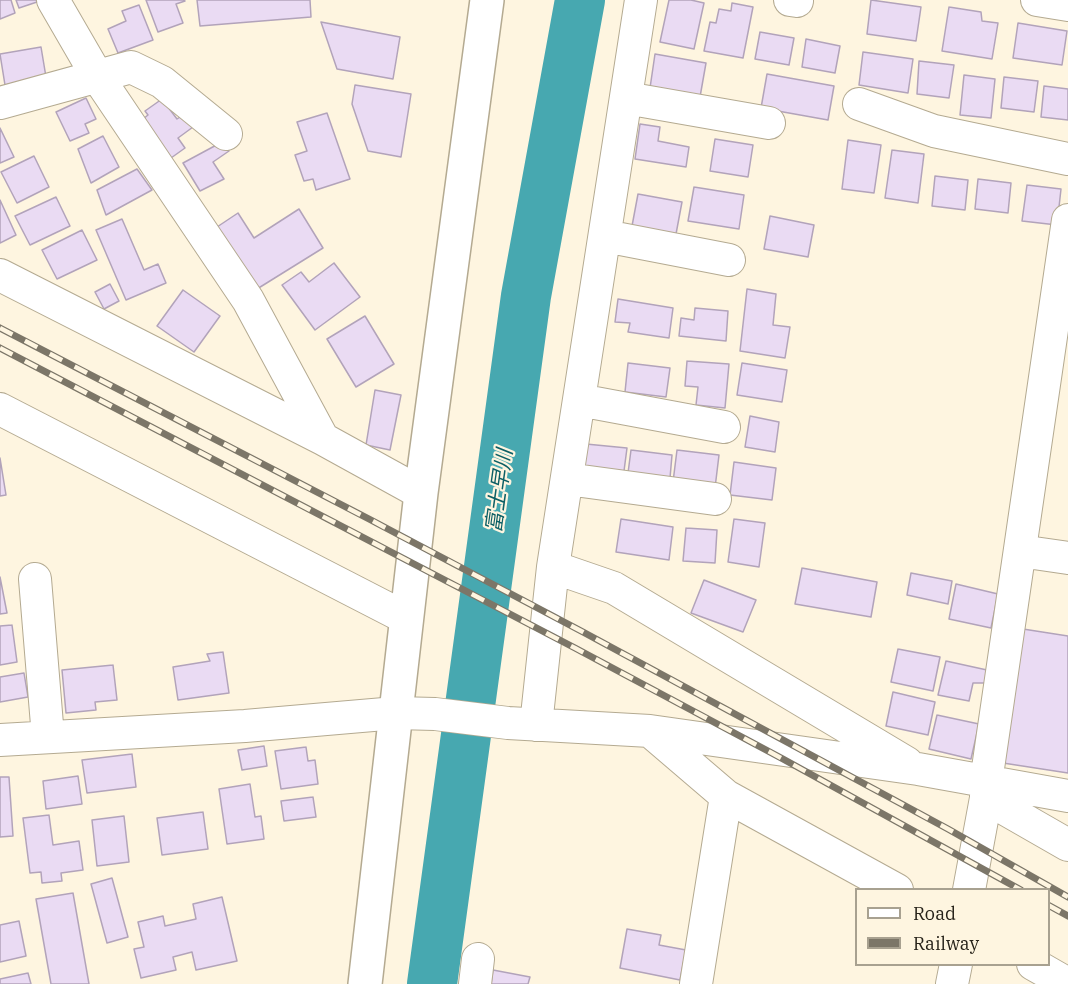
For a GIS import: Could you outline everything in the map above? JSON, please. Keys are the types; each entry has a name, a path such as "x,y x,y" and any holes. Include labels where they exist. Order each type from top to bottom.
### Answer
{"street":[{"path":"53,0 97,76 248,300 322,439"},
{"path":"365,984 421,493 487,0"},
{"path":"522,724 553,567 641,0"},
{"path":"1037,0 1068,5"},
{"path":"0,103 131,67 162,82 226,134"},
{"path":"626,98 769,123"},
{"path":"859,104 934,131 1068,159"},
{"path":"969,888 986,790 1068,220"},
{"path":"605,236 729,260"},
{"path":"0,275 322,439 421,493"},
{"path":"579,400 724,427"},
{"path":"0,409 406,618"},
{"path":"567,479 715,500"},
{"path":"1020,551 1068,558"},
{"path":"553,567 614,588 918,769"},
{"path":"35,579 48,737"},
{"path":"0,740 245,726 396,713 435,714 522,724 650,732 918,769 986,790 1068,796"},
{"path":"650,732 726,796 893,888"},
{"path":"986,790 1068,845"},
{"path":"696,984 726,796"},
{"path":"952,984 956,966"},
{"path":"1037,966 1068,984"}],"building":[{"path":"0,0 11,0 15,13 0,19"},
{"path":"16,0 36,0 37,2 19,8"},
{"path":"146,0 184,0 176,4 183,23 158,32"},
{"path":"197,0 310,0 311,17 200,26"},
{"path":"669,0 691,0 704,3 694,49 660,42"},
{"path":"871,0 921,7 916,41 867,34"},
{"path":"732,3 753,7 743,58 704,51 710,22 716,23 719,9 731,11"},
{"path":"139,5 153,40 118,53 108,29 126,21 122,11"},
{"path":"949,7 981,12 982,21 998,23 992,59 942,51"},
{"path":"321,22 400,37 393,79 337,69"},
{"path":"1018,23 1067,31 1062,65 1013,58"},
{"path":"760,32 794,38 789,65 755,59"},
{"path":"806,39 840,46 835,73 802,67"},
{"path":"41,47 46,77 5,85 0,54"},
{"path":"863,52 913,59 908,93 859,85"},
{"path":"655,54 706,63 700,97 650,88"},
{"path":"919,61 954,65 949,98 917,94"},
{"path":"767,74 834,86 828,120 761,108"},
{"path":"964,75 995,79 991,118 960,115"},
{"path":"1004,77 1038,81 1034,112 1001,108"},
{"path":"355,85 411,94 401,157 368,151 352,104"},
{"path":"1044,86 1068,89 1068,120 1041,117"},
{"path":"86,98 96,119 85,124 89,133 70,141 56,112"},
{"path":"162,99 177,119 183,115 193,127 178,138 185,148 171,158 138,123 148,115 145,111"},
{"path":"327,113 350,179 316,190 313,179 304,181 295,155 307,151 297,122"},
{"path":"640,124 660,127 658,141 689,147 686,167 635,159"},
{"path":"0,128 14,157 0,163"},
{"path":"103,136 119,167 91,183 78,149"},
{"path":"715,139 753,145 748,177 710,171"},
{"path":"848,140 881,145 874,193 842,189"},
{"path":"222,142 229,151 213,162 224,179 200,191 183,163"},
{"path":"892,150 924,154 918,203 885,198"},
{"path":"34,156 49,187 17,203 1,172"},
{"path":"137,169 152,190 106,215 97,190"},
{"path":"935,176 968,180 965,210 932,206"},
{"path":"978,179 1011,183 1008,213 975,209"},
{"path":"1027,185 1061,189 1057,225 1022,221"},
{"path":"694,187 744,195 739,229 688,221"},
{"path":"638,194 682,202 676,234 632,226"},
{"path":"56,197 70,226 30,245 15,216"},
{"path":"0,200 16,235 0,243"},
{"path":"299,209 323,248 257,289 217,227 238,213 254,238"},
{"path":"770,216 814,225 808,257 764,249"},
{"path":"122,219 144,270 158,264 166,283 126,300 96,230"},
{"path":"82,230 97,260 57,279 42,250"},
{"path":"334,263 360,297 315,330 282,285 301,272 309,282"},
{"path":"110,284 119,301 104,309 95,292"},
{"path":"747,289 776,294 773,325 790,327 785,358 740,351"},
{"path":"183,290 220,316 194,352 157,326"},
{"path":"618,299 673,308 669,338 628,332 630,323 615,322"},
{"path":"695,308 728,311 726,341 679,336 681,318 694,320"},
{"path":"365,316 394,364 356,387 327,339"},
{"path":"687,361 729,364 725,408 696,405 698,387 685,386"},
{"path":"628,363 670,368 666,397 625,392"},
{"path":"742,363 787,370 782,402 737,395"},
{"path":"375,390 401,395 390,450 366,445"},
{"path":"750,416 779,422 775,452 745,447"},
{"path":"586,444 627,448 624,471 583,467"},
{"path":"631,450 672,455 670,478 628,473"},
{"path":"677,450 719,455 715,488 673,482"},
{"path":"0,458 6,495 0,496"},
{"path":"734,462 776,468 772,500 730,495"},
{"path":"621,519 673,527 669,560 616,552"},
{"path":"734,519 765,523 759,567 728,562"},
{"path":"686,528 717,530 715,563 683,561"},
{"path":"802,568 877,582 871,617 795,604"},
{"path":"911,573 952,581 948,604 907,595"},
{"path":"0,577 7,613 0,614"},
{"path":"704,580 756,600 743,632 691,613"},
{"path":"956,584 998,594 991,628 949,619"},
{"path":"12,625 17,662 0,665 0,626"},
{"path":"1023,629 1068,636 1068,773 1003,763"},
{"path":"898,649 940,657 933,691 891,682"},
{"path":"223,652 229,693 178,700 173,667 210,661 207,654"},
{"path":"946,661 987,670 985,683 973,683 969,701 938,695"},
{"path":"113,665 117,700 95,702 96,710 66,713 62,670"},
{"path":"24,673 28,697 0,702 0,677"},
{"path":"893,692 935,702 928,735 886,726"},
{"path":"937,715 979,724 971,759 929,749"},
{"path":"264,746 267,766 242,770 238,750"},
{"path":"306,747 308,761 315,760 318,784 281,789 275,751"},
{"path":"132,754 136,787 87,793 82,760"},
{"path":"78,776 82,804 46,809 43,781"},
{"path":"0,777 9,777 13,836 0,837"},
{"path":"250,784 255,817 261,816 264,839 227,844 219,789"},
{"path":"313,797 316,817 284,821 281,801"},
{"path":"203,812 208,849 162,855 157,818"},
{"path":"49,815 53,845 79,841 83,870 61,873 62,881 42,883 41,872 30,873 23,818"},
{"path":"124,816 129,862 97,866 92,820"},
{"path":"112,878 128,937 107,943 91,884"},
{"path":"73,893 89,984 51,984 36,899"},
{"path":"222,897 237,961 196,970 192,952 173,957 176,970 141,978 134,949 144,947 138,922 163,916 165,926 196,919 193,904"},
{"path":"19,921 26,956 0,962 0,925"},
{"path":"627,929 661,935 659,945 686,950 680,980 620,968"},
{"path":"493,970 530,977 528,984 491,984"},
{"path":"28,973 31,984 0,984 0,979"}],"waterway":[{"name":"富士早川","path":"432,984 526,296 580,0"}],"railway":[{"path":"0,328 583,632 948,829 1068,897"},
{"path":"0,348 575,648 1017,888"},
{"path":"1050,906 1068,916"}]}
